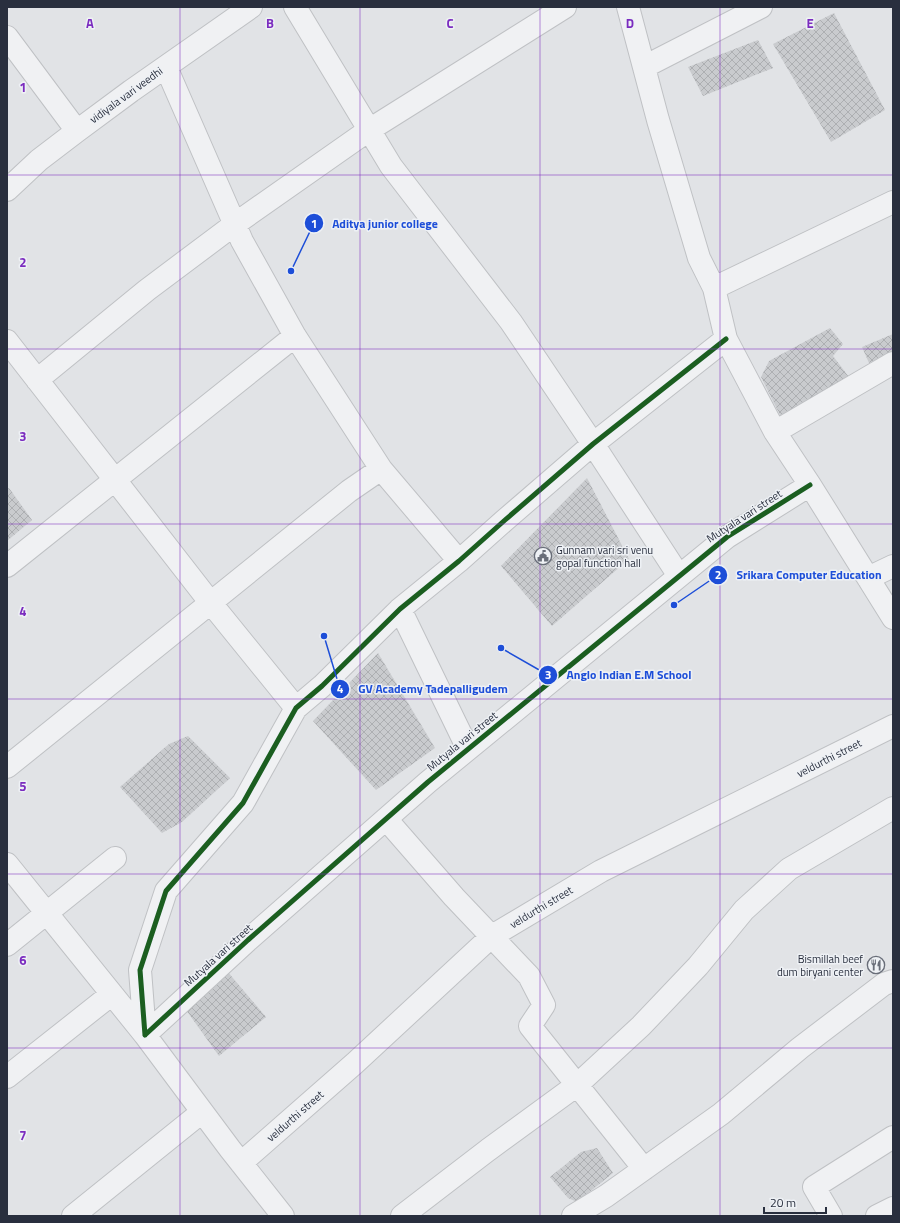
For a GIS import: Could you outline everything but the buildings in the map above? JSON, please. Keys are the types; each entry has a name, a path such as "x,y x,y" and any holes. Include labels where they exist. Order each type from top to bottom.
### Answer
{"street":[{"name":"vidiyala vari veedhi","path":"7,190 39,160 77,131 251,7"},
{"path":"295,7 391,166 512,322 679,576"},
{"path":"37,380 147,290 235,224 369,130 565,7"},
{"path":"628,7 660,127 699,258 714,288 726,339 775,432 893,618"},
{"path":"644,67 761,7"},
{"path":"7,37 77,131"},
{"path":"166,67 242,241 295,336 381,469 459,561"},
{"path":"714,288 893,202"},
{"path":"7,566 114,479 295,336"},
{"path":"145,1035 140,970 166,891 243,803 296,708 322,686 400,609 459,561 593,444 726,339"},
{"path":"7,341 210,602 296,708"},
{"path":"775,432 893,363"},
{"path":"7,767 349,491 381,469"},
{"name":"Mutyala vari street","path":"145,1035 248,940 468,749 727,537 810,485"},
{"path":"868,578 893,566"},
{"path":"400,609 468,749"},
{"name":"veldurthi street","path":"241,1163 355,1063 492,936 601,871 893,726"},
{"path":"402,1216 488,1150 577,1085 641,1026 698,966 744,910 789,869 893,808"},
{"path":"386,819 454,897 529,976 544,1005 530,1026 644,1169"},
{"path":"7,944 116,858"},
{"path":"7,864 145,1035 202,1112 283,1216"},
{"path":"573,1216 606,1196 722,1114 800,1048 884,984 893,981"},
{"path":"7,1077 112,994"},
{"path":"73,1216 202,1112"},
{"path":"831,1216 814,1187 893,1137"},
{"path":"877,1216 893,1208"}],"cycle path":[{"path":"145,1035 140,970 166,891 243,803 296,708 322,686 400,609 459,561 593,444 726,339"},
{"path":"145,1035 248,940 428,782 727,537 810,485"}],"place":[{"name":"Aditya junior college","path":"291,271"},
{"name":"Gunnam vari sri venu gopal function hall","path":"543,556"},
{"name":"Srikara Computer Education","path":"674,605"},
{"name":"GV Academy Tadepalligudem","path":"324,636"},
{"name":"Anglo Indian E.M School","path":"501,648"},
{"name":"Bismillah beef dum biryani center","path":"876,965"}]}
